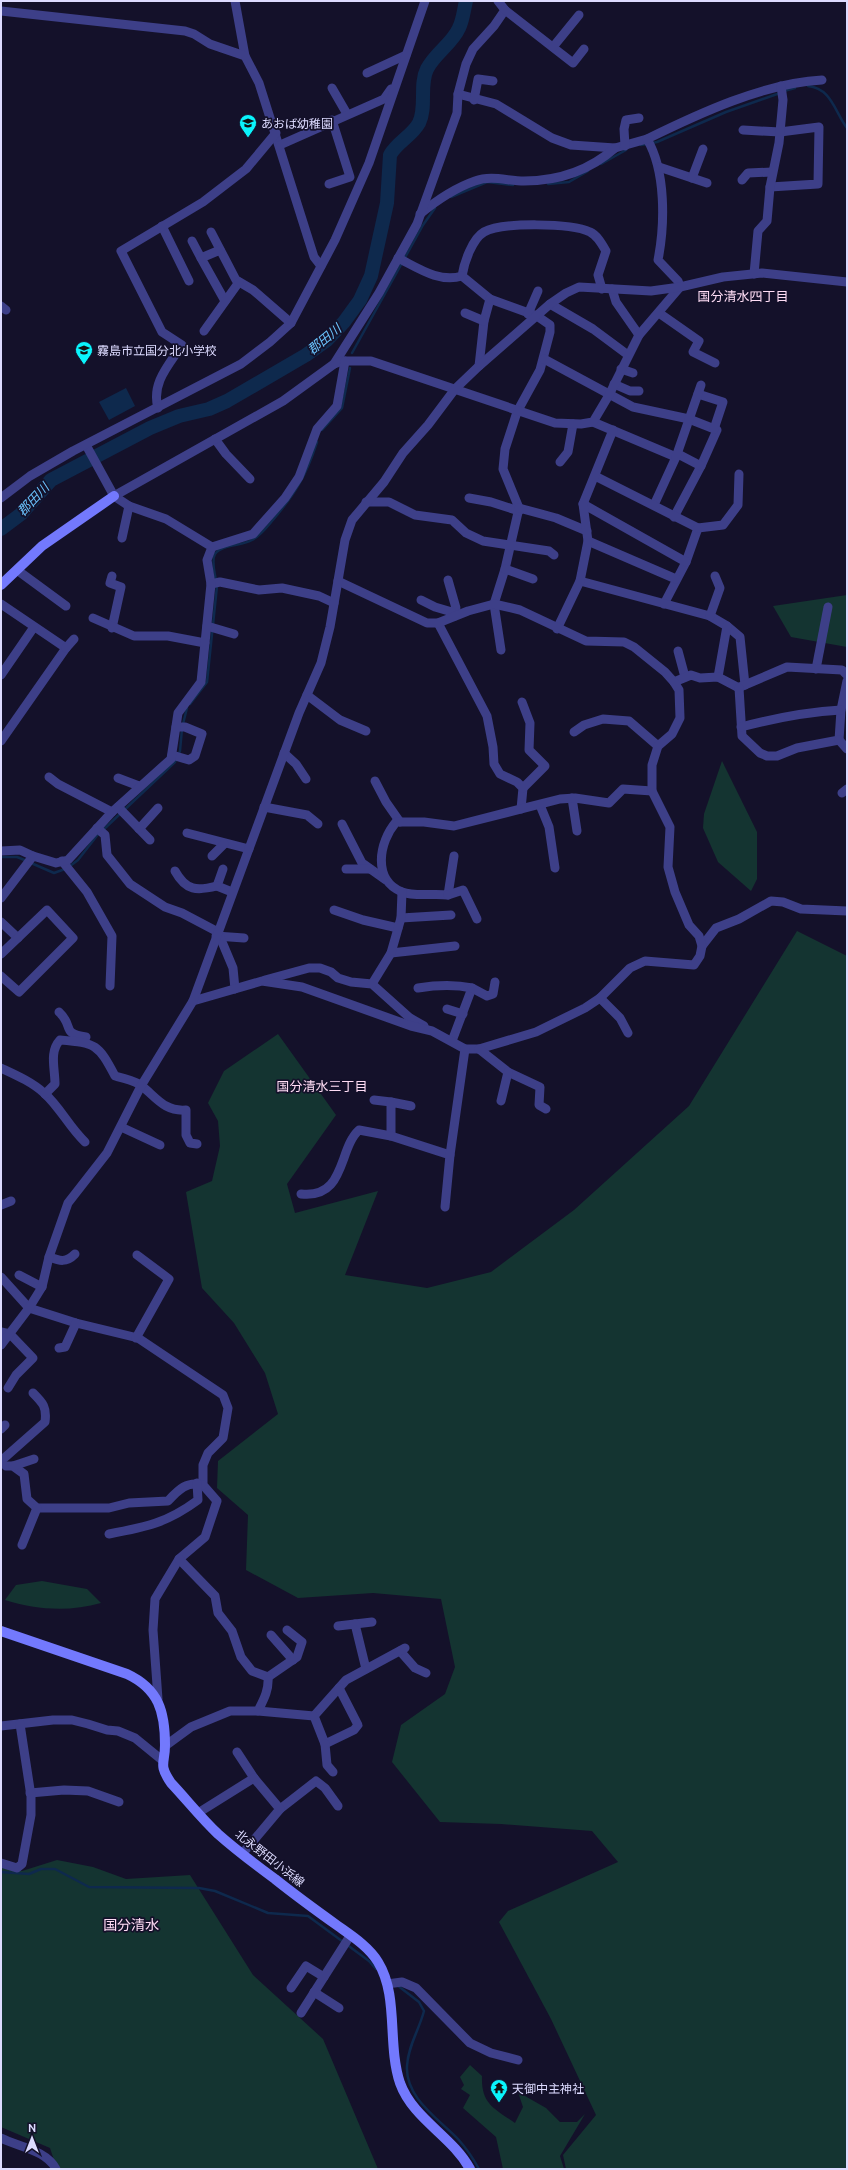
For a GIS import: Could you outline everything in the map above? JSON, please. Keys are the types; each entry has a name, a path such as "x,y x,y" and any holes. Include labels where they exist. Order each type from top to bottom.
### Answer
{"main road":[{"path":"1,585 42,546 113,494"},
{"path":"1,1631 127,1674 149,1689 158,1700"},
{"name":"北永野田小浜線","path":"158,1700 161,1710 165,1746 162,1760 168,1779 218,1834 349,1937 378,1962 387,1984 391,2001 394,2056 400,2083 407,2098 416,2111 460,2154 470,2169"}],"street":[{"path":"235,1 245,56 248,64 256,75 280,145 314,257 321,266"},
{"path":"1,498 30,476 241,364 270,342 291,322 335,240 369,162 425,1"},
{"path":"498,1 505,10 573,63 584,49"},
{"path":"334,364 400,259 420,215 457,113 458,94 466,64 473,49 494,26 505,10"},
{"path":"1,11 185,31 194,34 210,44 245,56"},
{"path":"553,47 579,14"},
{"path":"367,73 406,55"},
{"path":"474,100 478,79 493,81"},
{"path":"420,215 447,194 476,180 488,178 524,181 573,174 602,159 615,148 647,139 749,96 799,81 822,80"},
{"path":"280,145 332,120 384,99 397,81"},
{"path":"754,274 758,231 767,221 772,172 780,132 783,97 781,86"},
{"path":"332,88 347,114"},
{"path":"458,94 474,100 496,104 552,138 571,145 615,148"},
{"path":"625,144 624,129 626,120 639,118"},
{"path":"329,184 350,177 332,120"},
{"path":"743,130 780,132 819,127 818,184 770,187"},
{"path":"158,408 155,397 157,384 182,345 162,332 121,251 204,202 246,168 276,133"},
{"path":"647,139 659,167 662,236 658,260 678,281 680,287"},
{"path":"600,142 625,144"},
{"path":"692,178 703,150"},
{"path":"659,167 707,183"},
{"path":"742,180 748,173 772,172"},
{"path":"462,276 463,268 475,241 482,233 496,227 513,225 576,228 591,232 606,250 598,275 602,289"},
{"path":"162,226 189,281"},
{"path":"211,232 239,282 253,290 291,322"},
{"path":"192,242 225,301"},
{"path":"200,258 220,250"},
{"path":"400,259 431,275 452,279 462,276"},
{"path":"1,1344 6,1333 30,1308 42,1287 49,1257 68,1203 107,1153 142,1086 193,1001 284,753 306,696 321,663 334,603 345,540 352,520 456,389 533,315 566,293 579,287 651,291 680,287 723,277 754,274 847,282"},
{"path":"462,276 490,299 533,315 550,325 550,332 544,359 517,412 504,449 503,468 519,509 505,569 494,604 500,650"},
{"path":"204,330 239,282"},
{"path":"592,422 609,396 639,335 680,287"},
{"path":"612,289 616,302 639,335"},
{"path":"533,315 538,291"},
{"path":"479,366 484,322 490,299"},
{"path":"550,304 593,329 628,355"},
{"path":"659,313 699,341 693,352 715,363"},
{"path":"465,314 484,322"},
{"path":"544,359 609,396 633,407 689,419 714,429"},
{"path":"1,851 20,850 30,860 56,863 68,860 97,828 139,786 171,759 179,727 178,713 201,682 205,643 215,583 207,560 212,548 253,534 286,498 299,477 317,429 336,406 345,361"},
{"path":"113,494 215,439 283,400 334,364 345,361 371,361 456,389 517,412 555,423 573,424 592,422 701,466"},
{"path":"621,369 633,373"},
{"path":"614,384 630,391 639,391"},
{"path":"654,505 677,456 699,390 723,402 714,429 716,430 701,466 674,517"},
{"path":"560,462 568,452 573,424"},
{"path":"557,628 580,581 588,541 583,504 613,430"},
{"path":"215,439 226,454 250,478"},
{"path":"87,446 113,494 129,506 166,519 212,548"},
{"path":"595,476 698,528 723,525 738,505 739,474"},
{"path":"469,498 556,518 587,531"},
{"path":"366,502 389,502 415,515 452,520 466,533 483,541 511,544 549,551 554,555"},
{"path":"583,504 686,562"},
{"path":"122,538 129,506"},
{"path":"664,604 686,562 698,528"},
{"path":"588,541 676,579"},
{"path":"505,569 533,579"},
{"path":"17,570 66,606"},
{"path":"112,576 110,583 125,588 112,628"},
{"path":"710,616 720,588 715,576"},
{"path":"448,580 456,603 456,608 453,614"},
{"path":"338,581 420,620 438,623 453,614 494,604 520,610 586,641 624,642 647,657 674,682 678,690 680,718 672,734 658,746 652,765 652,791 670,827 668,867 676,892 688,925 699,936 702,946"},
{"path":"580,581 710,616 740,637 742,736 760,753 767,756 778,756 797,748 839,740"},
{"path":"215,583 259,590 282,588 319,596 334,603"},
{"path":"421,600 453,614"},
{"path":"1,604 66,648"},
{"path":"816,669 828,607"},
{"path":"93,618 112,628 134,636 168,636 205,643"},
{"path":"438,623 487,716 493,747 494,764 500,774 518,782 523,788"},
{"path":"208,626 234,634"},
{"path":"718,677 726,626"},
{"path":"1,675 34,627"},
{"path":"1,741 66,648 74,639"},
{"path":"678,651 685,677"},
{"path":"674,682 691,675 700,678 718,677 742,686 787,667 842,670 847,675"},
{"path":"847,681 841,710 839,740 847,749"},
{"path":"306,696 340,720 366,731"},
{"path":"521,809 523,788 546,766 529,750 530,723 522,702"},
{"path":"741,727 813,711 841,710"},
{"path":"574,732 584,724 603,719 629,721 658,746"},
{"path":"172,755 189,760 195,756 202,734 179,727"},
{"path":"284,753 296,764 306,779"},
{"path":"49,777 58,784 116,809 126,815 150,840"},
{"path":"118,778 139,786"},
{"path":"375,781 400,822"},
{"path":"386,880 381,868 382,851 387,832 396,822 424,822 454,826 560,799 572,798 609,803 623,789 652,791"},
{"path":"572,798 577,831"},
{"path":"540,805 549,827 555,868"},
{"path":"264,807 309,813 318,824"},
{"path":"139,829 158,808"},
{"path":"342,824 362,862 386,880 389,884 402,892 448,895 467,888 468,910 477,919"},
{"path":"97,828 104,835 107,855 130,884 165,907 182,913 218,935 244,938"},
{"path":"187,833 224,844 248,849"},
{"path":"212,856 224,844"},
{"path":"448,895 454,856"},
{"path":"1,898 30,860"},
{"path":"63,862 87,892 112,936 110,986"},
{"path":"217,886 223,869"},
{"path":"346,870 370,869"},
{"path":"175,871 180,880 188,886 200,890 217,886 232,892"},
{"path":"372,984 391,953 401,918 402,892"},
{"path":"193,1001 309,968 320,968 331,972 338,978 351,982 372,984 410,1018 465,1049 479,1049 536,1032 585,1008 600,998 630,968 645,961 694,965 700,956 702,946 716,928 739,919 771,901 783,902 801,909 847,911"},
{"path":"1,954 47,910 73,938 19,992 1,976"},
{"path":"334,910 363,920 398,928"},
{"path":"401,918 451,915"},
{"path":"1,922 18,938"},
{"path":"218,935 234,968 235,989"},
{"path":"391,953 455,946"},
{"path":"262,981 302,987 411,1026 432,1031"},
{"path":"418,988 438,985 457,985 472,988 487,996 493,994 495,982"},
{"path":"452,1041 472,988"},
{"path":"600,998 620,1018 628,1033"},
{"path":"447,1010 463,1014"},
{"path":"59,1012 66,1019 69,1032 97,1041 115,1076 142,1086 156,1101 168,1108 186,1110 186,1135 190,1143 197,1144"},
{"path":"45,1094 55,1084 53,1052 55,1046 60,1040 88,1043 102,1052"},
{"path":"445,1207 450,1155 465,1049"},
{"path":"479,1049 508,1072 540,1087 539,1104 546,1109"},
{"path":"1,1068 30,1082 45,1094 73,1131 84,1142"},
{"path":"501,1102 508,1072"},
{"path":"374,1100 411,1106"},
{"path":"391,1102 391,1136"},
{"path":"121,1127 160,1145"},
{"path":"301,1194 324,1190 339,1174 353,1136 359,1130 391,1136 450,1155"},
{"path":"1,1205 11,1201"},
{"path":"49,1257 63,1261 69,1260 75,1254"},
{"path":"136,1338 169,1279 137,1255"},
{"path":"19,1275 42,1287"},
{"path":"1,1277 30,1308 76,1323 136,1338 223,1395 228,1408 224,1438 208,1453 203,1465 198,1500 178,1514 153,1525 109,1534"},
{"path":"59,1348 65,1347 69,1343 76,1323"},
{"path":"6,1333 33,1358 16,1375 8,1388"},
{"path":"4,1465 45,1422 46,1411 44,1404 33,1393"},
{"path":"4,1465 34,1459"},
{"path":"4,1465 24,1474 27,1499 37,1508 109,1508 129,1503 168,1500 181,1487 200,1484"},
{"path":"158,1700 153,1630 156,1599 179,1559 205,1537 217,1501 200,1484"},
{"path":"22,1545 37,1508"},
{"path":"179,1559 215,1596 218,1613 232,1631 241,1657 252,1671 268,1677"},
{"path":"338,1626 372,1622"},
{"path":"355,1624 366,1669"},
{"path":"268,1677 297,1657 302,1642 287,1630"},
{"path":"272,1634 293,1660"},
{"path":"314,1716 346,1680 403,1650 415,1668 426,1673"},
{"path":"258,1710 267,1692 268,1677"},
{"path":"325,1744 354,1730 358,1724 339,1688"},
{"path":"165,1746 191,1727 230,1711 258,1710 314,1716"},
{"path":"314,1716 325,1744 327,1765 333,1772"},
{"path":"1,1726 53,1720 72,1720 118,1731 136,1738 162,1760"},
{"path":"1,1863 17,1868 22,1864 31,1815 30,1793 20,1724"},
{"path":"237,1752 254,1778 280,1809"},
{"path":"198,1812 254,1778"},
{"path":"243,1853 280,1809 316,1781 325,1788 338,1806"},
{"path":"30,1793 57,1790 88,1791 119,1802"},
{"path":"301,2013 349,1937"},
{"path":"291,1988 306,1966 324,1977"},
{"path":"387,1984 402,1982 416,1988 470,2043 490,2053 518,2060"},
{"path":"314,1992 339,2008"},
{"path":"1,2138 45,2157 53,2163 56,2169"}],"green space":[{"path":"847,595 847,647 791,637 773,606"},
{"path":"722,761 757,832 757,879 751,891 718,862 703,828 704,814"},
{"path":"797,931 847,956 847,2169 566,2169 563,2155 596,2115 551,2019 499,1922 508,1911 618,1862 592,1831 501,1824 440,1822 392,1762 401,1725 445,1694 455,1667 441,1599 373,1593 298,1598 246,1570 248,1515 217,1488 218,1461 278,1414 265,1373 234,1323 202,1288 186,1192 212,1181 220,1146 218,1121 208,1103 224,1071 278,1034 336,1115 287,1184 295,1213 378,1191 345,1275 427,1288 491,1272 574,1210 689,1106"},
{"path":"42,1581 87,1589 101,1603 77,1608 53,1609 29,1606 5,1600 16,1585"},
{"path":"57,1860 93,1867 126,1879 190,1875 253,1975 323,2039 378,2169 57,2169 50,2148 1,2127 1,1867 22,1871"},
{"path":"470,2065 482,2076 482,2085 486,2099 495,2109 515,2123 523,2107 518,2092 546,2108 560,2122 577,2122 585,2114 560,2156 564,2169 503,2169 496,2137 463,2108 470,2095 461,2089 464,2085 460,2077"}],"water":[{"path":"126,388 135,406 109,420 99,402"}],"waterway":[{"name":"郡田川","path":"1,529 21,514 51,480 150,428 179,416 209,409 227,401 306,355 327,340 344,322 360,300 371,276 387,203 390,155 396,146 412,132 419,123 427,69 434,58 456,34 462,22 466,1"},
{"path":"808,86 822,91 827,96 847,128"},
{"path":"784,91 795,88"},
{"path":"641,145 657,142 726,112 780,93"},
{"path":"601,164 626,150"},
{"path":"548,184 569,182 588,171"},
{"path":"451,197 487,182 513,185"},
{"path":"352,353 423,225 435,208"},
{"path":"322,430 342,408 350,368"},
{"path":"216,581 213,564 215,554 222,548 248,542 258,536 265,529 287,502 299,484 309,465 317,442"},
{"path":"190,704 207,682 217,586"},
{"path":"183,724 187,708"},
{"path":"103,830 175,762 180,751 182,729"},
{"path":"70,866 78,860 99,833"},
{"path":"1,857 17,857 27,861"},
{"path":"31,863 54,873 65,869"},
{"path":"1,1872 29,1874 41,1869 55,1869 89,1887 199,1888 215,1891 268,1913 308,1916 369,1961 376,1969"},
{"path":"397,1985 419,2002 424,2011 408,2059 408,2078 411,2088 417,2098 433,2116 461,2142 479,2169"}],"place":[{"name":"あおば幼稚園","path":"248,138"},
{"name":"霧島市立国分北小学校","path":"84,365"},
{"name":"天御中主神社","path":"499,2103"}],"district":[{"name":"国分清水四丁目","path":"743,296"},
{"name":"国分清水三丁目","path":"322,1086"},
{"name":"国分清水","path":"131,1925"}]}
